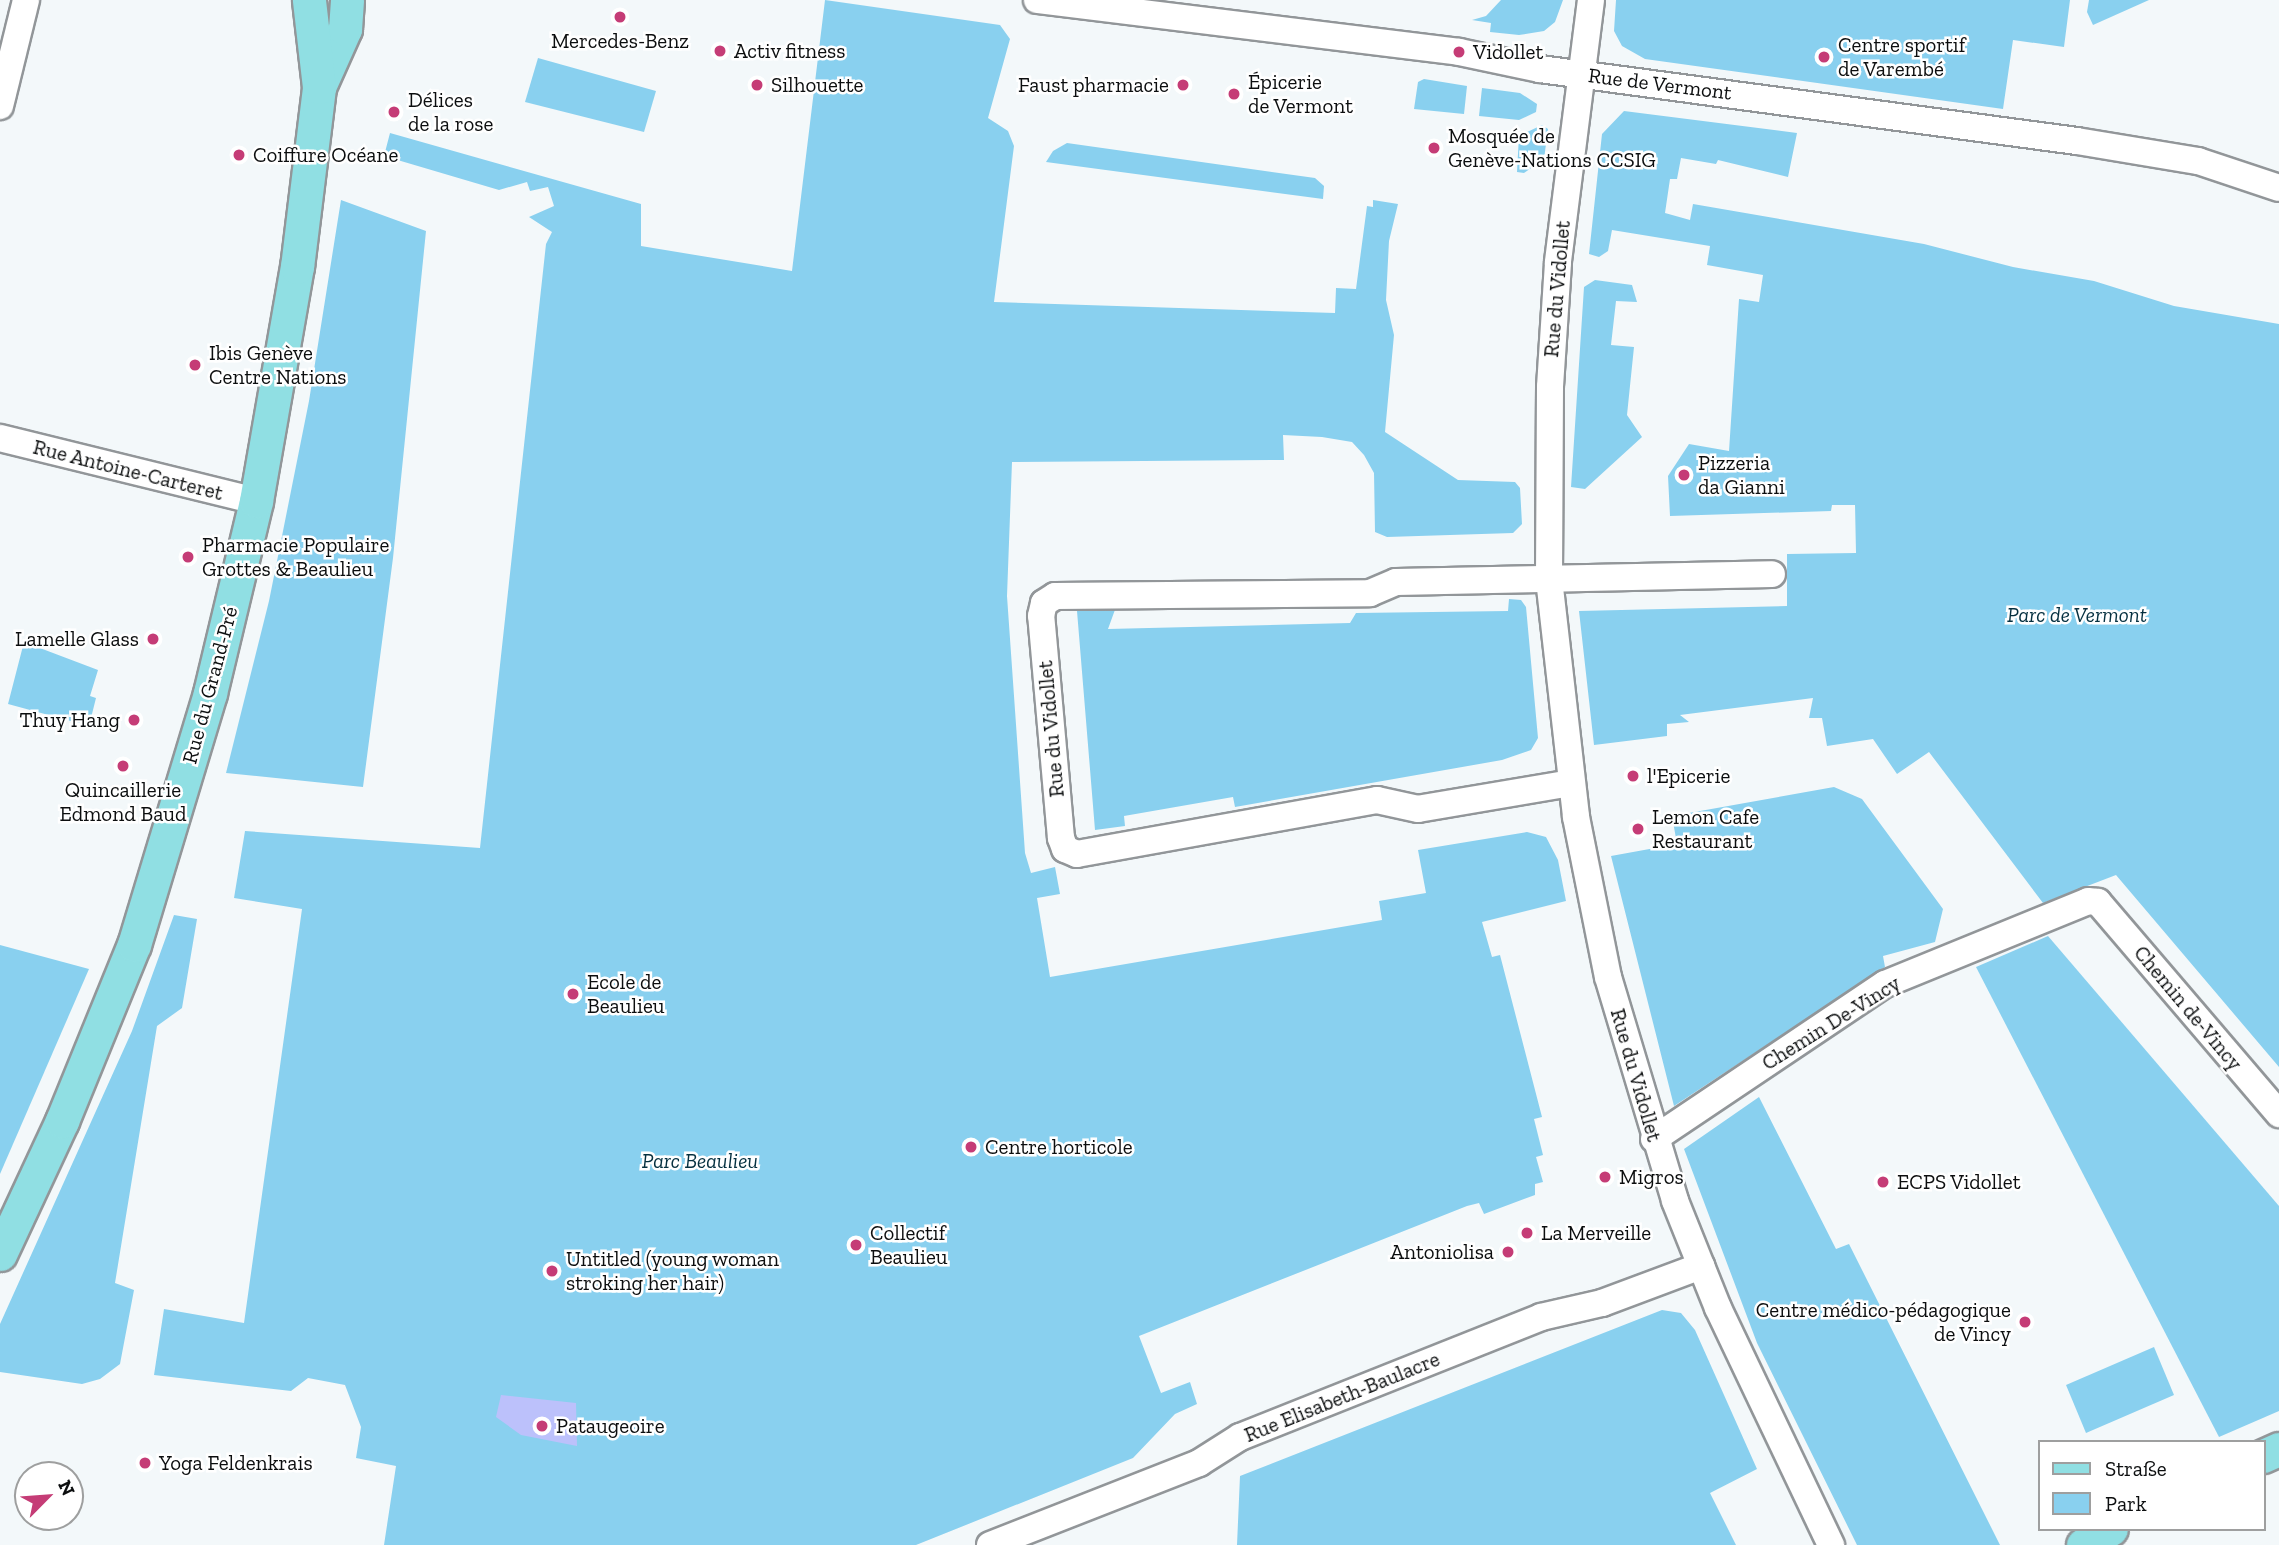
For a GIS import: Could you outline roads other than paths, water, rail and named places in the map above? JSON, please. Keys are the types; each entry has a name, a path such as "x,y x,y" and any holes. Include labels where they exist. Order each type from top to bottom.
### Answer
{"main road":[{"name":"Rue du Grand-Pré","path":"0,1254 62,1121 134,944 206,706 256,501 297,267 319,87 309,0"},
{"name":"Rue du Grand-Pré","path":"319,87 345,29 347,0"},
{"path":"2083,1545 2108,1531"}],"street":[{"path":"0,106 26,0"},
{"name":"Rue de Vermont","path":"1037,0 1459,52 1580,74 2077,141 2198,161 2279,188"},
{"name":"Rue du Vidollet","path":"1591,0 1558,263 1550,387 1549,579 1571,783 1608,977 1654,1139 1701,1266 1831,1545"},
{"name":"Rue Antoine-Carteret","path":"0,438 256,501"},
{"name":"Rue du Vidollet","path":"1571,783 1418,809 1377,800 1077,854 1065,849 1061,838 1041,617 1044,603 1055,596 1370,593 1396,582 1772,574"},
{"name":"Chemin De-Vincy","path":"1654,1139 1885,984 2088,901 2098,902"},
{"name":"Chemin de-Vincy","path":"2098,902 2279,1114"},
{"name":"Rue Elisabeth-Baulacre","path":"990,1545 1199,1463 1240,1437 1541,1317 1602,1303 1701,1266"}],"place":[{"name":"Mercedes-Benz","path":"620,17"},
{"name":"Activ fitness","path":"720,51"},
{"name":"Vidollet","path":"1459,52"},
{"name":"Centre sportif de Varembé","path":"1824,57"},
{"name":"Silhouette","path":"757,85"},
{"name":"Faust pharmacie","path":"1183,85"},
{"name":"Épicerie de Vermont","path":"1234,94"},
{"name":"Délices de la rose","path":"394,112"},
{"name":"Mosquée de Genève-Nations CCSIG","path":"1434,148"},
{"name":"Coiffure Océane","path":"239,155"},
{"name":"Ibis Genève Centre Nations","path":"195,365"},
{"name":"Pizzeria da Gianni","path":"1684,475"},
{"name":"Pharmacie Populaire Grottes & Beaulieu","path":"188,557"},
{"name":"Lamelle Glass","path":"153,639"},
{"name":"Thuy Hang","path":"134,720"},
{"name":"Quincaillerie Edmond Baud","path":"123,766"},
{"name":"l'Epicerie","path":"1633,776"},
{"name":"Lemon Cafe Restaurant","path":"1638,829"},
{"name":"Ecole de Beaulieu","path":"573,994"},
{"name":"Centre horticole","path":"971,1147"},
{"name":"Migros","path":"1605,1177"},
{"name":"ECPS Vidollet","path":"1883,1182"},
{"name":"La Merveille","path":"1527,1233"},
{"name":"Collectif Beaulieu","path":"856,1245"},
{"name":"Antoniolisa","path":"1508,1252"},
{"name":"Untitled (young woman stroking her hair)","path":"552,1271"},
{"name":"Centre médico-pédagogique de Vincy","path":"2025,1322"},
{"name":"Pataugeoire","path":"542,1426"},
{"name":"Yoga Feldenkrais","path":"145,1463"}],"park label":[{"name":"Parc de Vermont","path":"2077,615"},
{"name":"Parc Beaulieu","path":"700,1161"}]}
